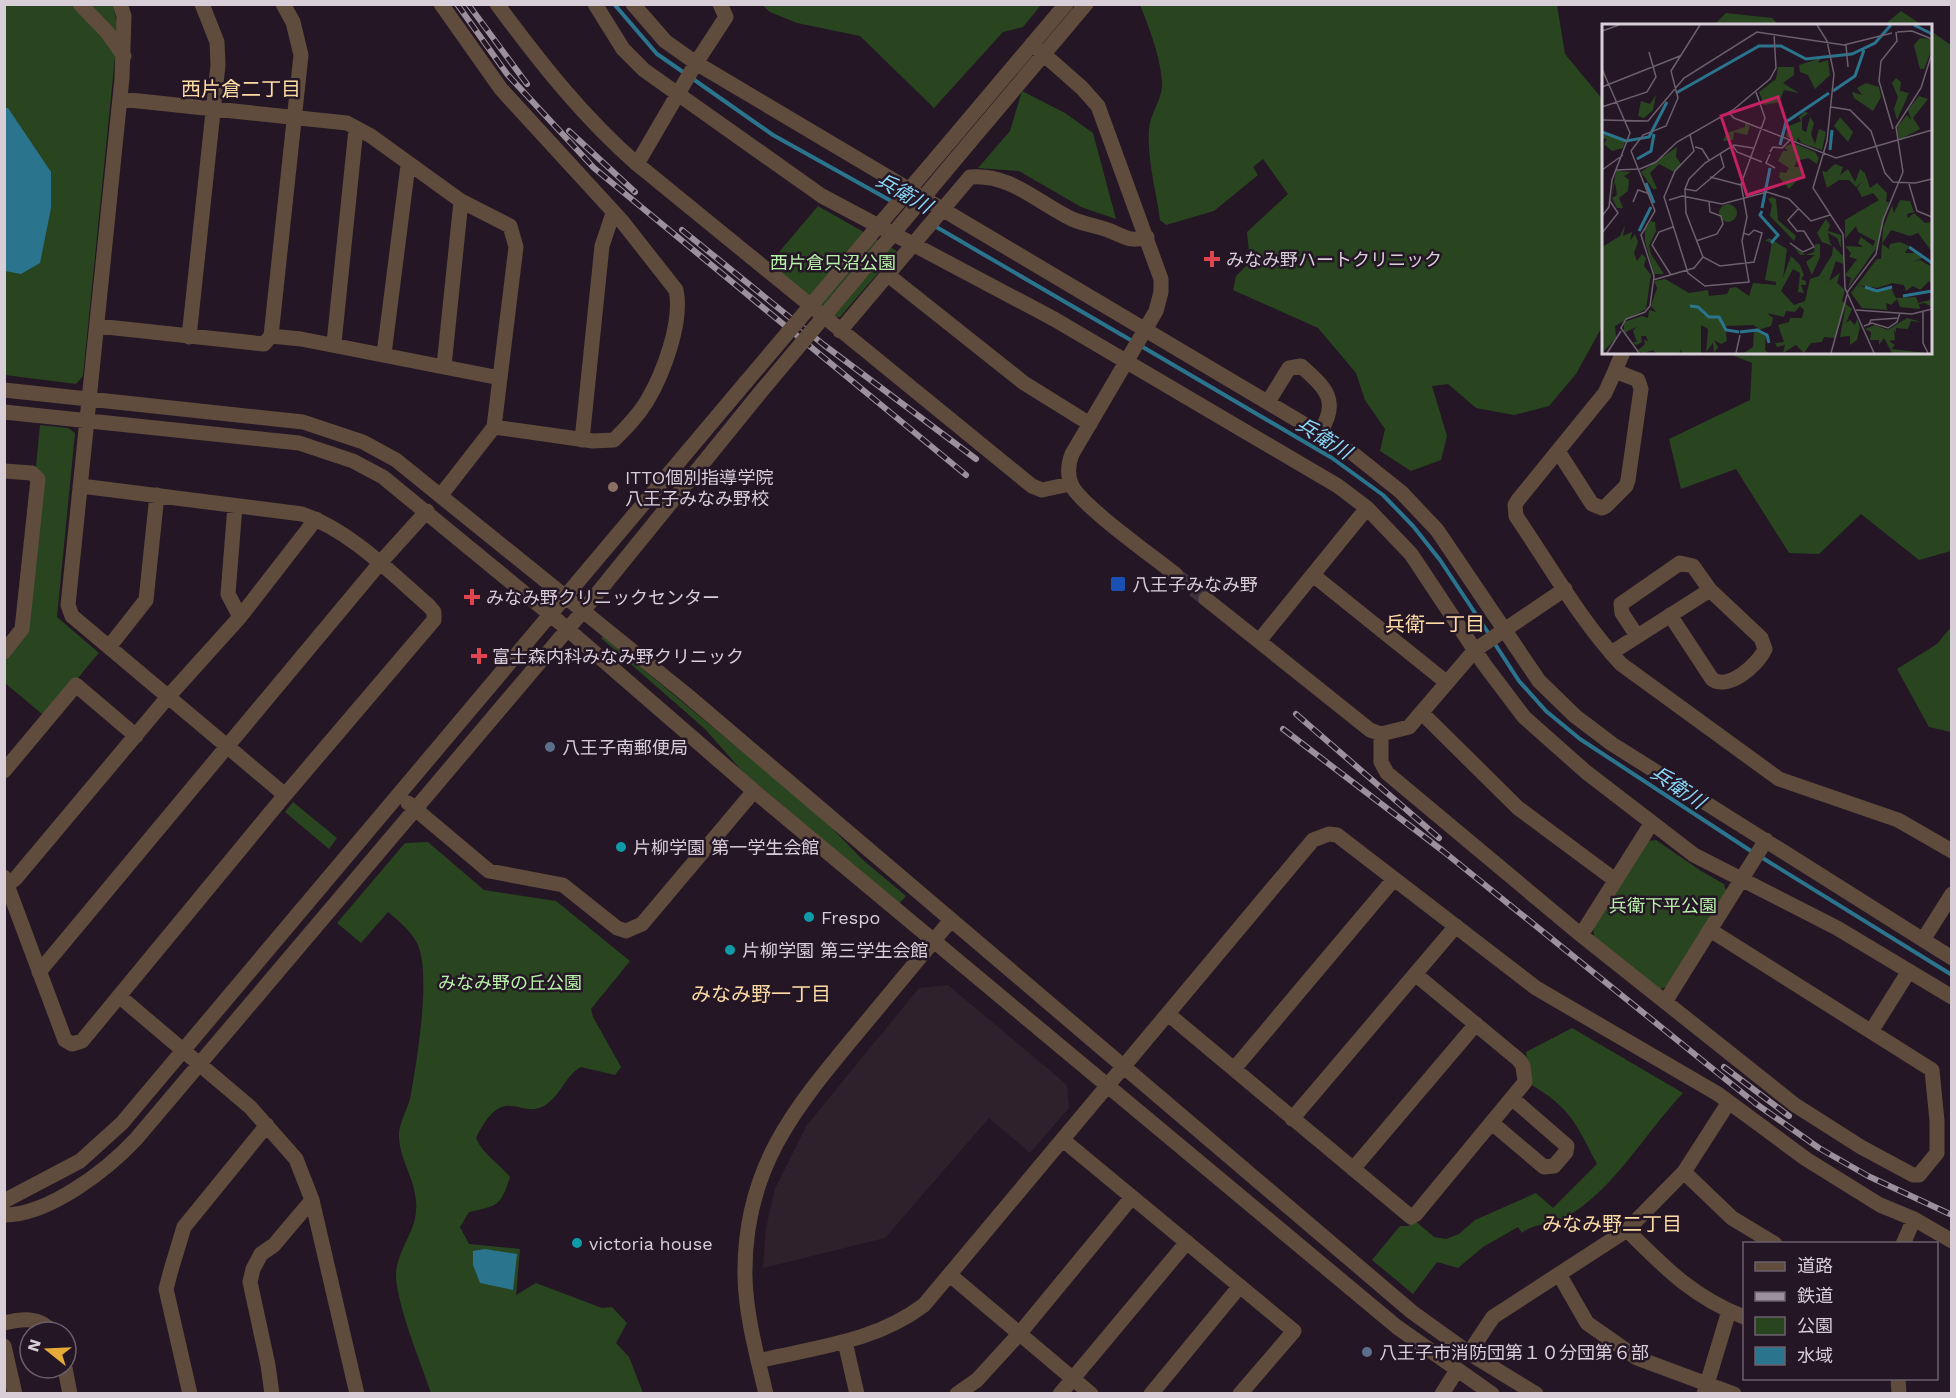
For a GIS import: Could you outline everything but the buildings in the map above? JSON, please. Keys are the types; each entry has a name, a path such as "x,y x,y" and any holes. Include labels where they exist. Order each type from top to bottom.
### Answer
{"street":[{"path":"80,4 107,33 124,56"},
{"path":"120,4 124,16 124,56 68,605 72,616 285,795"},
{"path":"189,337 218,42 201,4"},
{"path":"98,326 264,344 271,336 301,55 293,22 283,4"},
{"path":"441,4 501,89 613,213 676,290 678,315 657,381 633,420 614,440 582,440 494,428"},
{"path":"497,4 546,71 617,147 637,164 1032,486 1042,490 1070,484"},
{"path":"594,4 623,49 644,70 681,89 822,196 913,245 1268,402 1320,432 1382,475 1437,530 1501,631 1539,681 1575,716 1612,744 1764,842 1952,958"},
{"path":"633,4 665,41 694,66 940,213 1137,344 1367,508 1411,554 1479,647 1524,717 1550,742 1651,824 1694,855 1837,928 1952,998"},
{"path":"637,164 694,66 726,17 720,4"},
{"path":"1038,49 1066,4"},
{"path":"4,1201 80,1161 103,1143 184,1051 747,382 964,137 1038,49 1086,4"},
{"path":"1038,49 1082,88 1098,106 1160,274 1161,292 1156,311 1070,459 1070,484 1085,502 1176,575"},
{"path":"120,99 347,123 371,136 408,165 461,201 510,226 515,234 516,247 494,428 441,495"},
{"path":"334,344 356,129"},
{"path":"4,1215 17,1215 50,1202 91,1178 118,1158 583,611 964,137"},
{"path":"384,354 408,165"},
{"path":"840,331 968,178 1002,179 1076,221 1110,231 1132,241 1147,237"},
{"path":"444,366 461,201"},
{"path":"582,440 602,246 613,213"},
{"path":"888,275 1024,382 1090,424"},
{"path":"271,336 334,344 500,378"},
{"path":"1622,354 1605,393 1518,500 1514,510 1565,589 1611,654 1629,670 1779,779 1899,820 1952,851"},
{"path":"1268,402 1289,368 1301,366 1317,381 1330,403 1329,415 1320,432"},
{"path":"1558,451 1597,507 1606,506 1626,486 1641,389 1638,380 1615,370"},
{"path":"4,390 280,419 323,428 363,442 396,460 721,724 1412,1312 1469,1353 1536,1394"},
{"path":"4,412 299,443 353,461 383,477 551,615 754,792 1397,1327 1492,1394"},
{"path":"4,471 32,473 38,478 22,629 4,652"},
{"path":"81,486 302,514 316,519 330,526 380,563 429,606 434,612 434,620 285,795 82,1041 72,1044 65,1040 6,884 240,617 316,519"},
{"path":"109,647 146,600 157,495"},
{"path":"235,506 228,594 240,617"},
{"path":"1259,641 1367,508"},
{"path":"39,972 380,563 427,512"},
{"path":"1637,636 1622,613 1621,604 1680,563 1693,566 1710,590 1765,642 1763,654 1728,684 1717,683 1712,679 1670,615"},
{"path":"1314,574 1446,682"},
{"path":"1206,599 1370,730 1381,734 1409,727 1479,647 1565,589"},
{"path":"1611,654 1710,590"},
{"path":"4,771 76,685 136,736"},
{"path":"1422,712 1518,808 1615,880"},
{"path":"1381,734 1381,762 1387,773 1581,935 1795,1105 1861,1147 1916,1176 1937,1153 1933,1075 1929,1068 1710,930"},
{"path":"399,795 489,871 563,885 617,928 626,931 642,924 754,792"},
{"path":"1581,935 1651,824"},
{"path":"758,1361 881,1332 904,1320 924,1305 1313,840 1329,834 1337,834 1536,988 1729,1102 1806,1159 1880,1205 1914,1219 1952,1241"},
{"path":"1665,1002 1764,842"},
{"path":"1234,1069 1394,879"},
{"path":"1923,940 1952,894"},
{"path":"766,1394 747,1305 746,1258 753,1206 768,1159 804,1097 951,920"},
{"path":"1292,1119 1456,926"},
{"path":"1872,1030 1909,971"},
{"path":"1168,1014 1406,1214 1414,1216 1524,1085 1523,1066 1415,974"},
{"path":"119,996 200,1064 267,1125 296,1160 312,1200 357,1394"},
{"path":"1353,1169 1476,1024"},
{"path":"1492,1123 1544,1167 1554,1166 1566,1152 1567,1146 1513,1099"},
{"path":"1469,1353 1491,1319 1627,1230 1684,1172 1729,1102"},
{"path":"190,1394 166,1289 171,1270 184,1227 267,1125"},
{"path":"1063,1140 1294,1331 1240,1394"},
{"path":"1684,1172 1732,1218 1772,1242"},
{"path":"957,1394 977,1380 1020,1333 1132,1197"},
{"path":"255,1394 271,1392 268,1365 250,1282 253,1269 261,1254 274,1245 312,1200"},
{"path":"1904,1242 1914,1219"},
{"path":"1627,1230 1678,1281 1729,1311 1743,1317"},
{"path":"1060,1394 1187,1242"},
{"path":"1559,1274 1587,1323 1637,1358 1705,1389 1734,1394"},
{"path":"950,1275 1091,1394"},
{"path":"1151,1394 1240,1286"},
{"path":"1705,1389 1729,1311"},
{"path":"846,1342 857,1394"},
{"path":"4,1346 15,1394"},
{"path":"1442,1394 1457,1370"}],"shaded area":[{"path":"948,985 1067,1085 1069,1108 1030,1153 989,1118 885,1238 763,1268 766,1228 775,1189 807,1125 919,988"}],"green space":[{"path":"5,5 113,5 118,27 83,376 76,384 5,375"},
{"path":"762,5 1041,5 1023,27 1003,32 934,108 860,36 797,23 770,12"},
{"path":"1140,5 1557,5 1565,54 1602,99 1602,327 1576,374 1549,406 1514,415 1476,408 1448,384 1432,386 1447,436 1441,460 1411,471 1380,451 1385,429 1365,400 1356,373 1318,328 1233,290 1236,276 1250,262 1247,232 1288,194 1263,159 1253,167 1258,175 1214,211 1166,225 1160,220 1151,164 1149,129 1162,85 1160,65"},
{"path":"1901,11 1920,24 1885,24"},
{"path":"1726,13 1772,18 1778,24 1715,24"},
{"path":"1932,32 1952,46 1951,551 1919,560 1861,514 1819,554 1789,553 1736,469 1681,489 1669,439 1750,400 1752,363 1730,354 1932,354"},
{"path":"1022,91 1065,113 1093,133 1116,219 1081,207 1019,171 978,168 1010,131"},
{"name":"西片倉只沼公園","path":"818,206 897,251 840,317 835,317 769,264"},
{"path":"40,425 68,428 75,433 57,617 99,653 48,719 5,683 5,652 20,634"},
{"path":"1951,627 1951,732 1929,727 1897,669 1937,644"},
{"path":"603,636 821,817 863,860 906,896 899,904 743,772 705,729 601,638"},
{"path":"293,802 337,838 329,849 285,812"},
{"name":"兵衛下平公園","path":"1656,840 1724,884 1726,891 1667,987 1659,989 1594,937 1593,927 1647,841"},
{"name":"みなみ野の丘公園","path":"428,842 484,890 556,901 630,961 591,1009 593,1017 621,1067 615,1075 581,1067 571,1075 547,1104 529,1109 504,1106 496,1110 486,1120 476,1138 483,1149 510,1177 504,1194 497,1203 469,1212 460,1227 469,1244 520,1249 516,1295 536,1283 602,1308 612,1307 627,1323 616,1343 629,1357 643,1393 431,1393 400,1303 396,1276 399,1259 416,1211 414,1190 402,1152 399,1133 414,1079 423,997 422,959 418,945 412,936 388,912 361,943 337,923 405,843"},
{"path":"1572,1028 1683,1093 1614,1177 1583,1206 1565,1218 1532,1227 1522,1233 1518,1227 1483,1247 1458,1268 1437,1262 1413,1294 1372,1260 1400,1226 1408,1226 1414,1220 1434,1237 1446,1239 1459,1234 1475,1220 1536,1193 1553,1208 1597,1164 1564,1109 1530,1084 1526,1052"}],"water":[{"path":"4,108 8,108 51,172 51,208 40,263 21,274 5,271"},
{"path":"485,1249 517,1254 513,1290 480,1283 473,1265 473,1251"}],"waterway":[{"name":"兵衛川","path":"614,4 657,54 686,74"},
{"name":"兵衛川","path":"693,79 773,135 893,202"},
{"name":"兵衛川","path":"933,225 1134,342"},
{"name":"兵衛川","path":"1141,346 1332,458 1383,495 1413,526 1440,560 1489,634"},
{"name":"兵衛川","path":"1493,641 1519,681 1546,711 1580,739 1754,853"},
{"name":"兵衛川","path":"1761,857 1952,975"}],"tunnel":[{"path":"1176,575 1206,599"}],"railway":[{"path":"457,4 507,74 594,168 966,475"},
{"path":"468,4 527,84"},
{"path":"569,131 635,192"},
{"path":"682,230 824,345 976,459"},
{"path":"1296,714 1439,838"},
{"path":"1283,729 1443,851 1755,1103 1819,1148 1868,1176 1952,1215"},
{"path":"1724,1067 1789,1116"}],"place":[{"name":"みなみ野ハートクリニック","path":"1212,259"},
{"name":"ITTO個別指導学院 八王子みなみ野校","path":"613,487"},
{"name":"八王子みなみ野","path":"1118,584"},
{"name":"みなみ野クリニックセンター","path":"472,597"},
{"name":"富士森内科みなみ野クリニック","path":"479,656"},
{"name":"八王子南郵便局","path":"550,747"},
{"name":"片柳学園 第一学生会館","path":"621,847"},
{"name":"Frespo","path":"809,917"},
{"name":"片柳学園 第三学生会館","path":"730,950"},
{"name":"victoria house","path":"577,1243"},
{"name":"八王子市消防団第１０分団第６部","path":"1367,1352"}],"district":[{"name":"西片倉二丁目","path":"241,89"},
{"name":"兵衛一丁目","path":"1435,624"},
{"name":"みなみ野一丁目","path":"761,994"},
{"name":"みなみ野二丁目","path":"1612,1224"}]}
